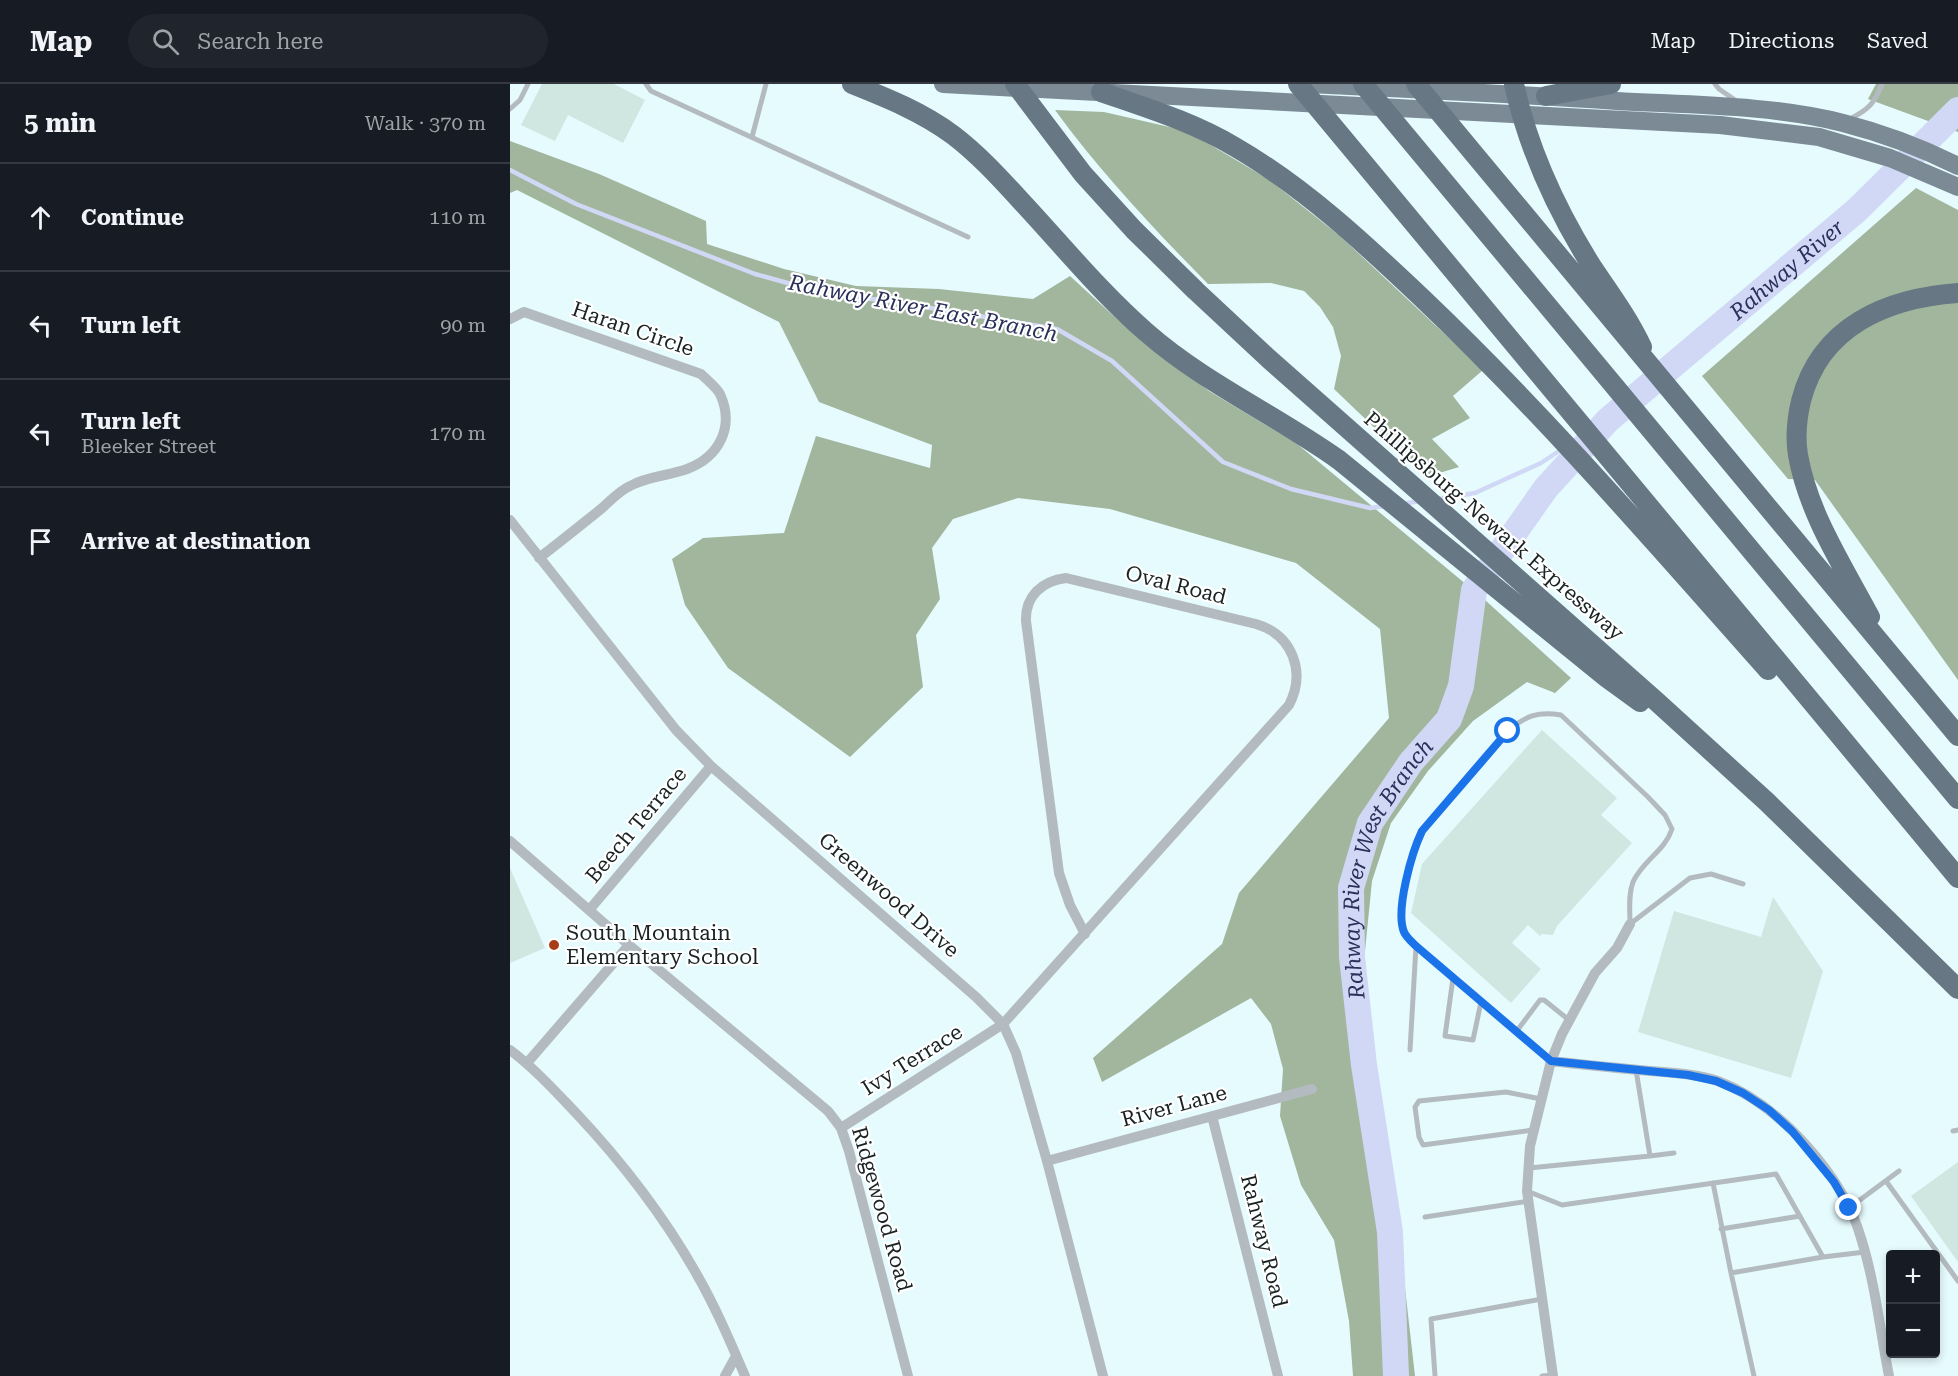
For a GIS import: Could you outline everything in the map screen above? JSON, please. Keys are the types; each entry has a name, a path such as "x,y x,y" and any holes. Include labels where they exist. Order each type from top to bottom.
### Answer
{"highway":[{"path":"852,84 918,113 959,140 998,176 1112,299 1147,333 1188,364 1319,445 1607,678 1730,768"},
{"name":"Phillipsburg-Newark Expressway","path":"1015,84 1063,149 1109,203 1167,264 1269,359 1730,768 1958,989"},
{"path":"1298,84 1958,878"},
{"path":"1363,84 1958,799"},
{"path":"1416,84 1633,340 1652,370 1958,736"},
{"path":"1514,84 1532,147 1557,202 1590,264 1630,323 1633,340"},
{"path":"1546,96 1611,84"},
{"path":"1101,92 1199,128 1236,147 1326,212 1395,273 1542,417 1771,673 1861,761"},
{"path":"1888,651 1828,537 1811,499 1798,454 1797,419 1804,391 1811,375 1820,358 1842,334 1866,317 1893,304 1927,296 1958,293"}],"main road":[{"path":"943,84 1732,126 1819,137 1864,150 1941,178 1958,187"},
{"path":"1308,84 1546,96 1802,115 1843,123 1886,136 1957,165"}],"street":[{"name":"Haran Circle","path":"510,319 524,312 701,374 720,393 724,410 725,427 721,442 711,455 686,469 650,477 628,487 539,558"},
{"name":"Greenwood Drive","path":"510,520 676,730 711,766 976,997 1003,1024 1016,1053 1047,1161 1103,1376"},
{"name":"Oval Road","path":"1003,1024 1085,934 1289,705 1294,695 1297,673 1292,652 1282,638 1263,627 1066,578 1053,579 1034,593 1028,604 1026,621 1059,873 1070,905 1085,934"},
{"name":"Beech Terrace","path":"590,909 711,766"},
{"name":"Ridgewood Road","path":"510,841 629,945 828,1111 841,1128 849,1150 908,1376"},
{"path":"1549,1376 1542,1299 1528,1196 1533,1130 1551,1061 1569,1020 1595,973 1617,948 1630,924"},
{"path":"527,1063 629,945"},
{"name":"Ivy Terrace","path":"841,1128 1003,1024"},
{"path":"510,1050 527,1063 604,1143 639,1187 696,1272 715,1308 745,1376"},
{"path":"1551,1061 1688,1075 1716,1081 1743,1093 1769,1110 1792,1131 1834,1182 1861,1236 1888,1376"},
{"name":"River Lane","path":"1047,1161 1312,1089"},
{"name":"Rahway Road","path":"1212,1116 1278,1376"},
{"path":"725,1376 736,1356"}],"lane":[{"path":"510,110 520,100 528,84"},
{"path":"646,84 651,91 968,237"},
{"path":"752,137 766,84"},
{"path":"1715,84 1749,110"},
{"path":"1843,123 1865,110 1876,100 1882,84"},
{"path":"1551,1061 1416,946 1404,933 1401,912 1413,850 1422,831 1508,731 1523,719 1544,712 1561,715 1665,815 1672,829 1669,840 1634,880 1630,897 1630,924"},
{"path":"1630,924 1690,878 1712,874 1743,884"},
{"path":"1410,1050 1416,946"},
{"path":"1453,978 1445,1036 1473,1040 1481,1002"},
{"path":"1516,1032 1540,1000 1544,1000 1569,1020"},
{"path":"1636,1070 1650,1156"},
{"path":"1533,1130 1423,1145 1419,1137 1415,1107 1419,1101 1506,1092 1541,1099"},
{"path":"1529,1168 1674,1153"},
{"path":"1849,1208 1899,1171"},
{"path":"1425,1217 1528,1196 1562,1205 1776,1174 1823,1257"},
{"path":"1886,1181 1958,1281"},
{"path":"1713,1183 1754,1376"},
{"path":"1721,1229 1800,1216"},
{"path":"1731,1273 1865,1252"},
{"path":"1435,1376 1431,1319 1542,1299"}],"green space":[{"path":"1876,84 1958,84 1958,132 1868,99"},
{"path":"1055,110 1104,112 1187,131 1268,179 1340,236 1483,370 1453,396 1470,418 1432,439 1459,467 1426,477 1334,389 1341,356 1333,327 1320,307 1304,291 1271,283 1208,284 1128,200"},
{"path":"510,141 599,174 706,221 707,244 784,269 856,286 939,289 1033,299 1070,276 1118,320 1209,391 1296,443 1485,600 1571,678 1555,693 1527,682 1473,721 1428,771 1391,823 1372,881 1365,951 1363,1019 1401,1253 1415,1376 1353,1376 1349,1321 1334,1240 1301,1185 1280,1116 1283,1069 1271,1024 1251,998 1102,1082 1093,1058 1222,944 1239,893 1389,718 1380,629 1296,563 1110,509 1018,498 953,519 932,548 940,599 916,635 923,687 850,757 728,668 685,605 672,559 703,538 784,533 816,436 930,468 932,445 819,402 779,322 517,190 510,193"},
{"path":"1916,188 1958,210 1958,680 1815,480 1788,479 1702,376"}],"building":[{"path":"542,84 614,84 645,100 623,143 568,115 555,141 521,125"},
{"path":"1542,730 1617,798 1601,815 1632,843 1557,926 1553,935 1542,934 1540,936 1528,925 1512,943 1541,969 1511,1003 1411,913 1422,864"},
{"name":"South Mountain Elementary School","path":"510,868 545,948 510,963"},
{"path":"1773,897 1823,971 1791,1078 1638,1032 1674,911 1761,937"},
{"path":"1958,1162 1958,1262 1911,1196"}],"waterway":[{"name":"Rahway River West Branch","path":"1396,1376 1390,1232 1364,1065 1352,957 1351,888 1370,823 1411,762 1449,719 1461,686 1474,590 1546,488 1608,420 1857,210 1958,110"},
{"name":"Rahway River East Branch","path":"510,170 576,204 755,274 827,294 889,301 1057,329 1112,361 1223,462 1291,489 1370,508 1385,506"},
{"name":"Rahway River East Branch","path":"1592,430 1608,420"},
{"name":"Rahway River East Branch","path":"1438,499 1475,493 1541,463 1562,449"},
{"name":"Rahway River East Branch","path":"1402,504 1420,501"}],"place":[{"name":"South Mountain Elementary School","path":"554,945"}],"route":[{"path":"1508,731 1422,831 1413,850 1401,912 1404,933 1416,946 1551,1061 1688,1075 1716,1081 1743,1093 1769,1110 1792,1131 1834,1182 1849,1208"}],"water label":[{"name":"Rahway River","path":"1787,269"}]}
